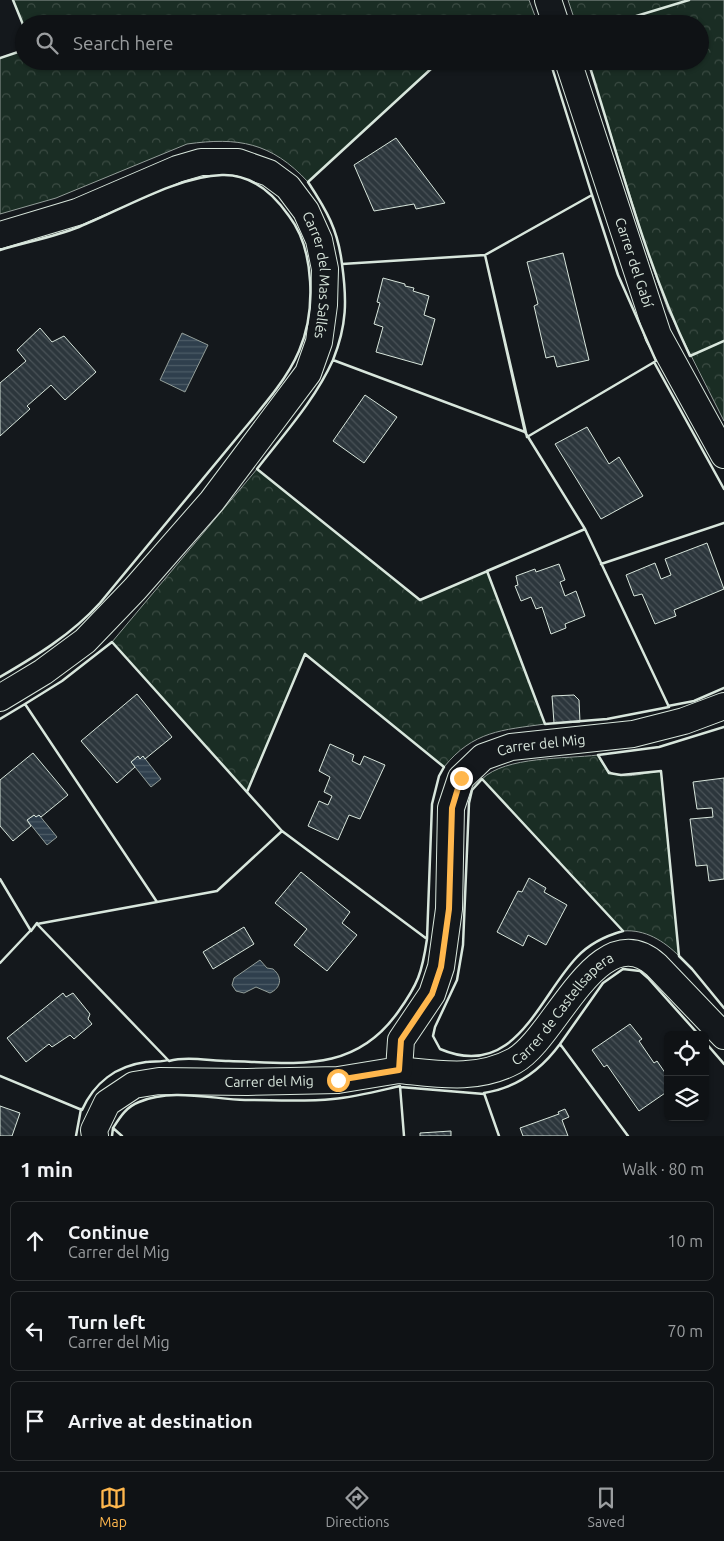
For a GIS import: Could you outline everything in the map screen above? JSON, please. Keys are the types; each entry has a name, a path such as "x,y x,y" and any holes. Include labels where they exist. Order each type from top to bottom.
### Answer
{"street":[{"path":"548,0 553,15"},
{"name":"Carrer del Gabí","path":"571,70 658,335 724,455"},
{"name":"Carrer del Mas Sallés","path":"0,235 77,212 178,169 201,162 238,162 269,173 288,187 306,211 319,240 325,269 324,305 319,342 308,373 212,500 134,589 85,641 43,672 0,698"},
{"name":"Carrer del Mig","path":"95,1136 94,1130 107,1103 134,1085 159,1080 247,1082 338,1080 399,1070 401,1040 432,994 441,967 449,909 452,808 461,778 483,757 511,747 633,734 684,721 724,706"},
{"name":"Carrer de Castellsapera","path":"399,1070 444,1075 487,1073 516,1060 541,1038 574,992 598,964 614,954 631,952 647,956 656,964 724,1036"}],"green space":[{"path":"13,0 529,0 535,15 19,15"},
{"path":"568,0 724,0 724,421 668,310 651,263 591,70 709,70 709,15 573,15"},
{"path":"15,53 15,70 430,70 308,182 281,158 253,145 222,141 205,142 187,144 56,198 0,214 0,58"},
{"path":"257,469 420,600 487,571 545,724 515,728 477,739 455,755 444,767 305,654 247,792 112,642"},
{"path":"598,755 603,765 609,771 616,774 624,776 661,771 679,956 654,937 639,932 623,931 482,779 506,766 521,762"}],"water":[{"path":"182,333 208,345 185,392 160,380"},
{"path":"138,756 140,759 143,756 161,779 151,787 131,762"},
{"path":"34,815 39,815 57,837 47,845 27,820"},
{"path":"260,960 267,968 273,969 278,975 279,982 277,988 270,993 256,987 244,993 236,991 232,985 234,978"}],"building":[{"path":"396,138 445,203 416,209 414,204 374,211 354,165"},
{"path":"563,253 589,360 557,367 554,356 546,358 534,306 538,304 527,262"},
{"path":"383,278 405,284 405,286 414,288 413,291 429,296 424,315 435,319 422,365 376,352 383,327 374,324 380,303 377,302"},
{"path":"40,328 52,342 64,336 96,372 65,400 51,385 27,406 30,409 0,436 0,383 26,361 17,350"},
{"path":"365,395 397,417 364,463 333,441"},
{"path":"587,427 609,464 619,457 643,496 601,519 555,444"},
{"path":"707,543 724,589 674,610 676,616 655,624 642,594 634,596 626,575 655,563 661,579 671,575 665,559"},
{"path":"559,564 565,580 560,582 565,596 576,591 585,616 565,624 566,628 551,634 542,607 536,609 531,597 521,601 515,586 518,585 516,576 535,569 536,572"},
{"path":"137,694 172,737 145,759 143,756 140,759 138,756 131,762 135,767 117,783 81,741"},
{"path":"574,695 579,700 580,722 554,723 552,696"},
{"path":"330,744 354,755 352,761 360,765 364,756 385,765 360,819 349,815 338,840 308,826 319,801 328,805 332,796 324,792 330,777 319,771"},
{"path":"33,753 68,795 41,817 34,815 27,820 31,826 13,841 0,826 0,780"},
{"path":"724,778 724,879 709,881 707,865 696,866 690,819 713,817 712,808 697,809 693,782"},
{"path":"301,872 350,912 342,923 357,935 327,971 294,945 307,929 275,903"},
{"path":"529,878 546,888 544,892 567,905 546,945 528,935 523,946 497,932 518,891 522,892"},
{"path":"244,927 254,944 213,969 203,952"},
{"path":"63,993 66,997 73,993 90,1014 88,1019 92,1024 74,1039 70,1035 52,1047 49,1044 26,1062 7,1038"},
{"path":"630,1024 642,1039 639,1041 654,1063 657,1061 664,1071 664,1094 639,1111 607,1065 604,1067 592,1050"},
{"path":"0,1106 20,1113 12,1136 0,1136"},
{"path":"565,1109 569,1117 562,1120 568,1136 523,1136 520,1128 559,1114 558,1112"},
{"path":"451,1131 451,1136 420,1136 420,1133"}],"wall":[{"path":"13,0 19,15"},
{"path":"640,15 689,0"},
{"path":"0,58 15,53"},
{"path":"430,70 308,182 331,221 338,241 342,264 485,255 592,195 553,70"},
{"path":"591,70 646,248 690,356 724,341"},
{"path":"0,250 69,231 168,187 205,177 233,176 252,181 261,186 289,216 298,230 304,246 310,282 308,318 305,335 299,351 279,386 261,409 89,615 53,644 0,677"},
{"path":"592,195 618,275 656,361 527,437 485,255 592,195"},
{"path":"485,255 525,432 333,360 338,347 345,312 342,264 485,255"},
{"path":"333,360 525,432 585,529 420,600 257,469 308,403 333,360"},
{"path":"654,362 724,489"},
{"path":"601,564 724,523"},
{"path":"585,529 669,707 607,719 545,724 487,571 585,529"},
{"path":"112,642 282,831 217,891 157,902 25,704 62,681 112,642"},
{"path":"305,654 444,767 439,776 432,804 427,939 282,831 247,792 305,654"},
{"path":"668,706 694,701 724,688"},
{"path":"0,719 25,704"},
{"path":"724,727 659,747 598,755 609,773 621,775 661,771 679,956 724,1008"},
{"path":"482,779 623,931 598,941 582,952 563,974 536,1013 506,1045 488,1054 466,1056 440,1049 433,1036 435,1027 457,980 463,945 469,803 472,790 482,779"},
{"path":"282,831 427,939 418,978 398,1012 381,1032 362,1046 343,1055 300,1063 191,1059 169,1061 37,924 217,891 282,831"},
{"path":"0,879 31,931 37,923"},
{"path":"0,963 31,930"},
{"path":"628,1136 560,1044 603,983 623,969 640,971 695,1031"},
{"path":"499,1136 484,1093 507,1087 527,1076 545,1062 560,1044 561,1046"},
{"path":"709,1047 724,1064"},
{"path":"0,1076 82,1110 93,1092 107,1077 135,1064 168,1060"},
{"path":"122,1136 113,1128 121,1116 134,1104 151,1098 192,1095 245,1100 333,1099 400,1086 404,1136"},
{"path":"400,1087 484,1094"},
{"path":"76,1136 81,1109"},
{"path":"112,1136 113,1128 115,1130"}],"route":[{"path":"338,1080 399,1070 401,1040 432,994 441,967 449,909 452,808 461,778"}]}
